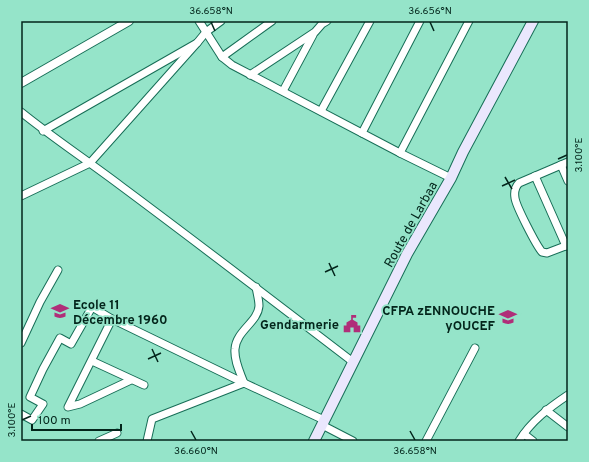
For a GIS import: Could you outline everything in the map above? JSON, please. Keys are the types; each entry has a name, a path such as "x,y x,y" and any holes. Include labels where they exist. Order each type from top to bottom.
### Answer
{"main road":[{"name":"Route de Larbaa","path":"314,441 407,254 451,178 531,22"}],"street":[{"path":"21,83 130,21"},
{"path":"199,21 222,57 250,75 451,178"},
{"path":"21,196 90,163 198,43 206,32 221,21"},
{"path":"222,57 272,21"},
{"path":"321,112 370,21"},
{"path":"362,133 420,21"},
{"path":"400,152 469,21"},
{"path":"283,91 315,32 323,22"},
{"path":"250,75 315,32"},
{"path":"43,130 198,43"},
{"path":"21,112 354,362"},
{"path":"535,176 567,245 548,253 542,252 518,206 515,197 516,186 520,183 535,176 565,163 568,181"},
{"path":"21,343 40,302 58,270"},
{"path":"244,383 236,361 235,350 237,340 257,313 259,306 256,287"},
{"path":"21,414 32,420 43,404 30,397 43,369 60,338 72,344 92,307 112,319 323,423 353,441"},
{"path":"112,319 68,407 80,404 131,380"},
{"path":"426,441 475,348"},
{"path":"92,361 144,385"},
{"path":"147,441 152,418 244,383"},
{"path":"519,441 546,410 568,395"},
{"path":"546,410 568,427"},
{"path":"99,441 117,433"},
{"path":"524,434 533,441"}],"place":[{"name":"Ecole 11 Décembre 1960","path":"60,311"},
{"name":"CFPA zENNOUCHE yOUCEF","path":"508,317"},
{"name":"Gendarmerie","path":"352,324"}]}
